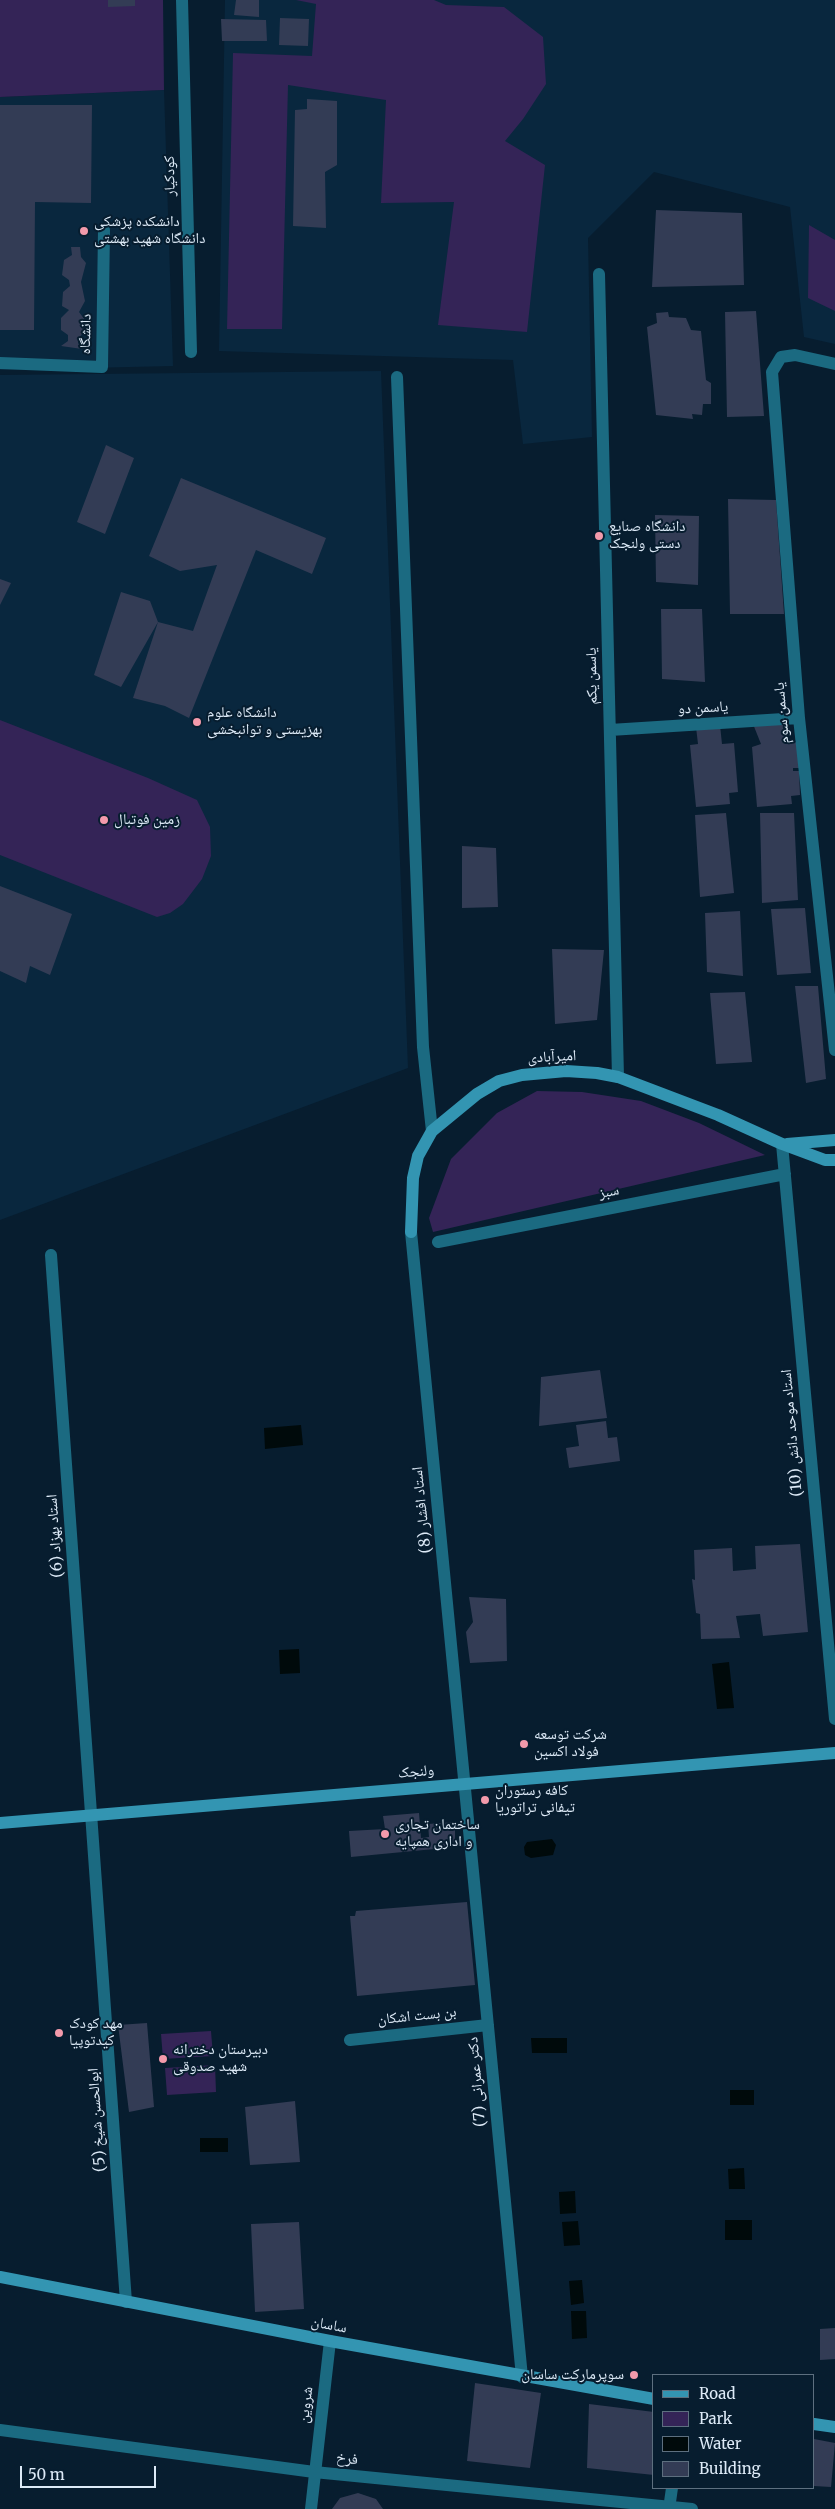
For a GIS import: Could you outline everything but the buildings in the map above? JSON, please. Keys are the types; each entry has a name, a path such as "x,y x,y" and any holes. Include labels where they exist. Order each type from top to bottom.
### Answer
{"street":[{"name":"کودکیار","path":"182,0 191,352"},
{"name":"دانشگاه","path":"0,363 102,367 104,230"},
{"name":"یاسمن یکم","path":"599,274 618,1077"},
{"name":"یاسمن سوم","path":"835,364 795,355 780,358 772,372 798,718 831,976 835,1050"},
{"path":"397,377 423,1047 432,1131"},
{"name":"یاسمن دو","path":"610,730 798,718"},
{"name":"امیرآبادی","path":"412,1232 413,1178 418,1156 432,1131 460,1106 499,1082 522,1075 566,1071 597,1073 618,1077 718,1116 782,1144 825,1160 835,1160"},
{"name":"امیرآبادی","path":"782,1144 835,1140"},
{"name":"استاد موحد دانش (10)","path":"782,1144 835,1719"},
{"name":"سبز","path":"438,1242 785,1174"},
{"name":"استاد افشار (8)","path":"412,1232 465,1784"},
{"name":"استاد بهزاد (6)","path":"51,1255 91,1816"},
{"name":"ولنجک","path":"0,1823 835,1753"},
{"name":"دکتر عمرانی (7)","path":"465,1784 522,2377"},
{"name":"ابوالحسن شیخ (5)","path":"91,1816 126,2302"},
{"name":"بن بست اشکان","path":"350,2040 488,2025"},
{"name":"ساسان","path":"0,2277 330,2342 652,2399"},
{"name":"شروین","path":"311,2509 330,2342"},
{"path":"815,2424 835,2427"},
{"name":"فرخ","path":"0,2430 314,2472 692,2509"},
{"path":"669,2508 672,2489"}],"shaded area":[{"path":"225,0 835,0 835,344 804,337 790,207 654,172 588,238 592,437 523,444 513,360 219,351"},
{"name":"دانشکده پزشکی دانشگاه شهید بهشتی","path":"164,90 173,366 0,370 0,97"},
{"name":"دانشگاه علوم بهزیستی و توانبخشی","path":"381,371 408,1068 0,1220 0,375"}],"green space":[{"path":"0,0 163,0 164,90 0,97"},
{"path":"296,0 434,0 446,5 504,7 543,37 546,84 523,119 505,141 545,165 527,332 438,325 454,202 381,203 386,100 288,85 282,329 227,329 233,53 312,56 316,4"},
{"path":"809,225 835,240 835,311 808,298"},
{"name":"زمین فوتبال","path":"0,720 148,778 197,800 210,827 211,856 202,879 183,904 170,913 157,917 0,855"},
{"path":"537,1091 582,1092 641,1101 699,1123 765,1155 433,1232 429,1218 451,1159 497,1113"},
{"path":"211,2031 213,2056 163,2059 161,2034"},
{"path":"215,2065 216,2092 167,2095 165,2068"}],"water":[{"path":"301,1425 303,1445 265,1449 264,1428"},
{"path":"299,1649 300,1673 280,1674 279,1650"},
{"path":"729,1662 734,1708 717,1709 712,1664"},
{"path":"552,1839 556,1845 553,1855 531,1858 525,1855 524,1847 527,1842"},
{"path":"531,2038 567,2038 567,2053 532,2053"},
{"path":"730,2090 754,2090 754,2105 730,2105"},
{"path":"200,2138 228,2138 228,2152 200,2152"},
{"path":"744,2168 745,2189 729,2189 728,2169"},
{"path":"575,2191 576,2213 560,2214 559,2192"},
{"path":"725,2220 752,2220 752,2240 725,2240"},
{"path":"578,2221 580,2245 564,2246 562,2222"},
{"path":"582,2280 584,2303 571,2305 569,2281"},
{"path":"571,2311 586,2311 587,2338 572,2339"}],"place":[{"name":"دانشکده پزشکی دانشگاه شهید بهشتی","path":"84,231"},
{"name":"دانشگاه صنایع دستى ولنجک","path":"599,536"},
{"name":"دانشگاه علوم بهزیستی و توانبخشی","path":"197,722"},
{"name":"زمین فوتبال","path":"104,820"},
{"name":"شرکت توسعه فولاد اکسین","path":"524,1744"},
{"name":"کافه رستوران تیفانی تراتوریا","path":"485,1800"},
{"name":"ساختمان تجاری و اداری همپایه","path":"385,1834"},
{"name":"مهد کودک کیدتوپیا","path":"59,2033"},
{"name":"دبیرستان دخترانه شهید صدوقی","path":"163,2059"},
{"name":"سوپرمارکت ساسان","path":"634,2375"}]}
